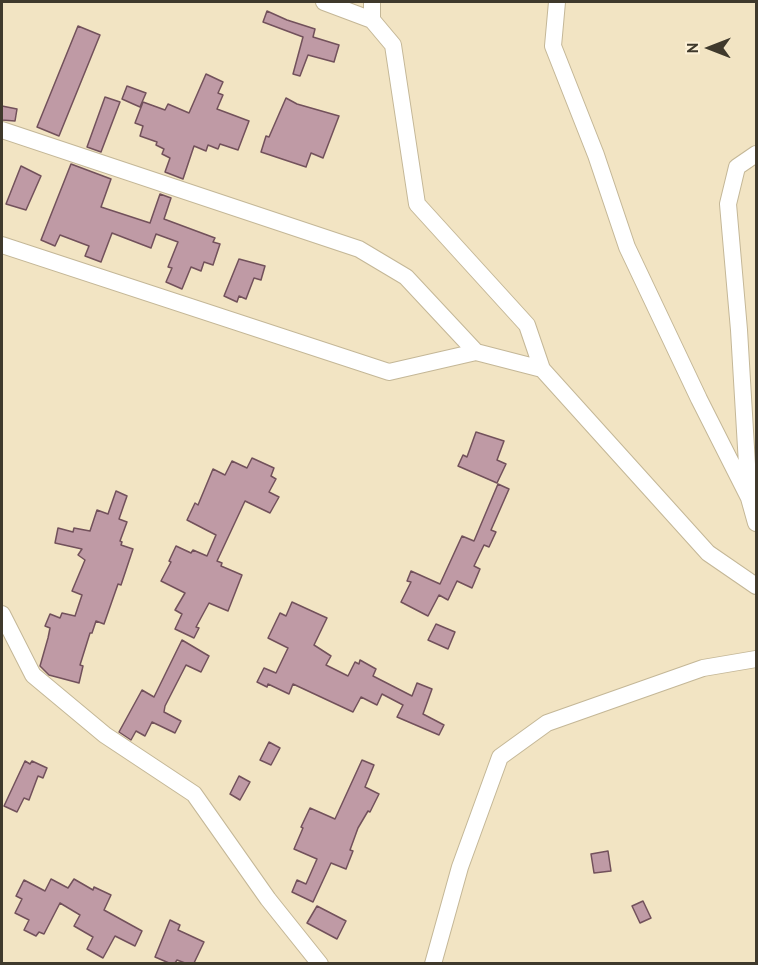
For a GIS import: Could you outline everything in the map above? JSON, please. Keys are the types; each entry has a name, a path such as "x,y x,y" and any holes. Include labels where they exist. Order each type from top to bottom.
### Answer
{"street":[{"path":"324,2 372,20 393,45 417,204 527,325 542,369 708,553 756,586"},
{"path":"372,2 372,20"},
{"path":"557,2 553,46 596,155 627,247 749,498 756,523"},
{"path":"2,130 359,249 406,277 476,352"},
{"path":"749,498 739,330 728,204 737,167 756,154"},
{"path":"2,246 389,372 476,352 542,369"},
{"path":"2,614 33,675 105,735 194,794 268,899 320,963"},
{"path":"433,963 460,867 500,757 547,723 703,668 756,659"}],"building":[{"path":"267,11 315,29 313,37 339,45 334,62 308,55 300,76 293,74 303,37 263,22"},
{"path":"78,26 100,35 59,136 37,127"},
{"path":"206,74 223,82 218,93 223,95 217,109 249,121 238,150 220,144 218,149 208,145 206,151 194,146 183,179 165,172 170,158 162,154 164,149 156,145 157,142 140,136 143,126 135,123 143,102 165,110 168,104 189,113"},
{"path":"127,86 146,93 140,107 122,99"},
{"path":"105,97 120,102 101,152 87,147"},
{"path":"286,98 297,104 339,116 323,158 311,153 306,167 261,152 266,136 269,137"},
{"path":"2,106 17,109 15,121 2,120"},
{"path":"71,164 111,179 101,207 150,223 160,194 171,198 164,219 215,238 213,242 220,244 213,265 204,262 201,271 191,267 182,289 166,282 172,268 168,267 178,242 156,234 151,248 112,233 101,262 85,256 89,246 60,235 55,246 41,240"},
{"path":"21,166 41,176 26,210 6,204"},
{"path":"239,259 265,266 261,280 254,278 246,299 239,296 237,302 224,296"},
{"path":"476,432 504,441 497,460 506,464 497,483 458,466 463,455 467,457"},
{"path":"252,458 274,468 271,476 276,479 269,492 279,497 270,513 245,501 217,561 222,563 221,566 242,575 228,611 209,603 196,627 199,628 194,638 175,629 182,614 175,610 185,593 161,581 176,546 191,553 193,550 207,556 216,535 187,520 195,503 198,505 213,469 225,475 232,461 247,468"},
{"path":"498,484 509,489 491,530 496,532 489,547 484,545 474,566 480,569 472,588 457,581 448,600 439,595 428,616 401,602 411,582 407,581 411,571 440,584 462,536 474,541"},
{"path":"116,491 127,496 119,519 127,522 120,541 121,545 133,549 121,585 118,584 104,624 96,621 90,633 80,665 83,666 79,683 49,675 40,666 50,628 45,626 50,614 60,618 62,613 75,616 82,595 72,591 85,560 78,555 82,549 55,543 58,528 73,532 74,528 90,531 97,510 108,514"},
{"path":"292,602 327,618 314,645 331,656 326,665 348,676 355,662 359,664 360,660 376,669 373,676 412,696 417,683 432,689 423,714 444,725 439,735 397,717 403,705 382,694 377,705 361,697 353,712 293,684 289,694 268,684 267,687 257,682 264,668 276,673 288,648 268,638 280,613 286,616"},
{"path":"436,624 455,632 448,649 428,640"},
{"path":"182,640 209,656 201,672 186,665 165,706 164,712 181,721 175,733 152,722 145,736 136,731 131,740 119,732 142,690 154,697"},
{"path":"269,742 280,748 271,765 260,760"},
{"path":"362,760 374,765 365,787 379,794 370,812 368,811 358,828 346,869 331,863 313,902 292,892 297,880 306,884 317,859 294,849 303,828 301,827 310,808 335,819"},
{"path":"25,761 30,764 32,761 47,768 43,778 38,776 29,800 24,798 17,812 4,806"},
{"path":"239,776 250,782 240,800 230,794"},
{"path":"608,851 611,871 594,873 591,854"},
{"path":"51,879 68,888 74,879 93,890 94,887 111,895 104,910 142,931 135,946 115,936 103,958 87,949 93,937 74,926 80,915 60,903 44,934 39,932 36,936 24,930 29,920 15,913 22,899 16,896 24,880 45,891"},
{"path":"643,901 651,918 640,923 632,906"},
{"path":"317,906 346,921 337,939 307,923"},
{"path":"170,920 180,925 178,930 204,942 194,963 177,960 175,963 169,963 155,957"}]}
